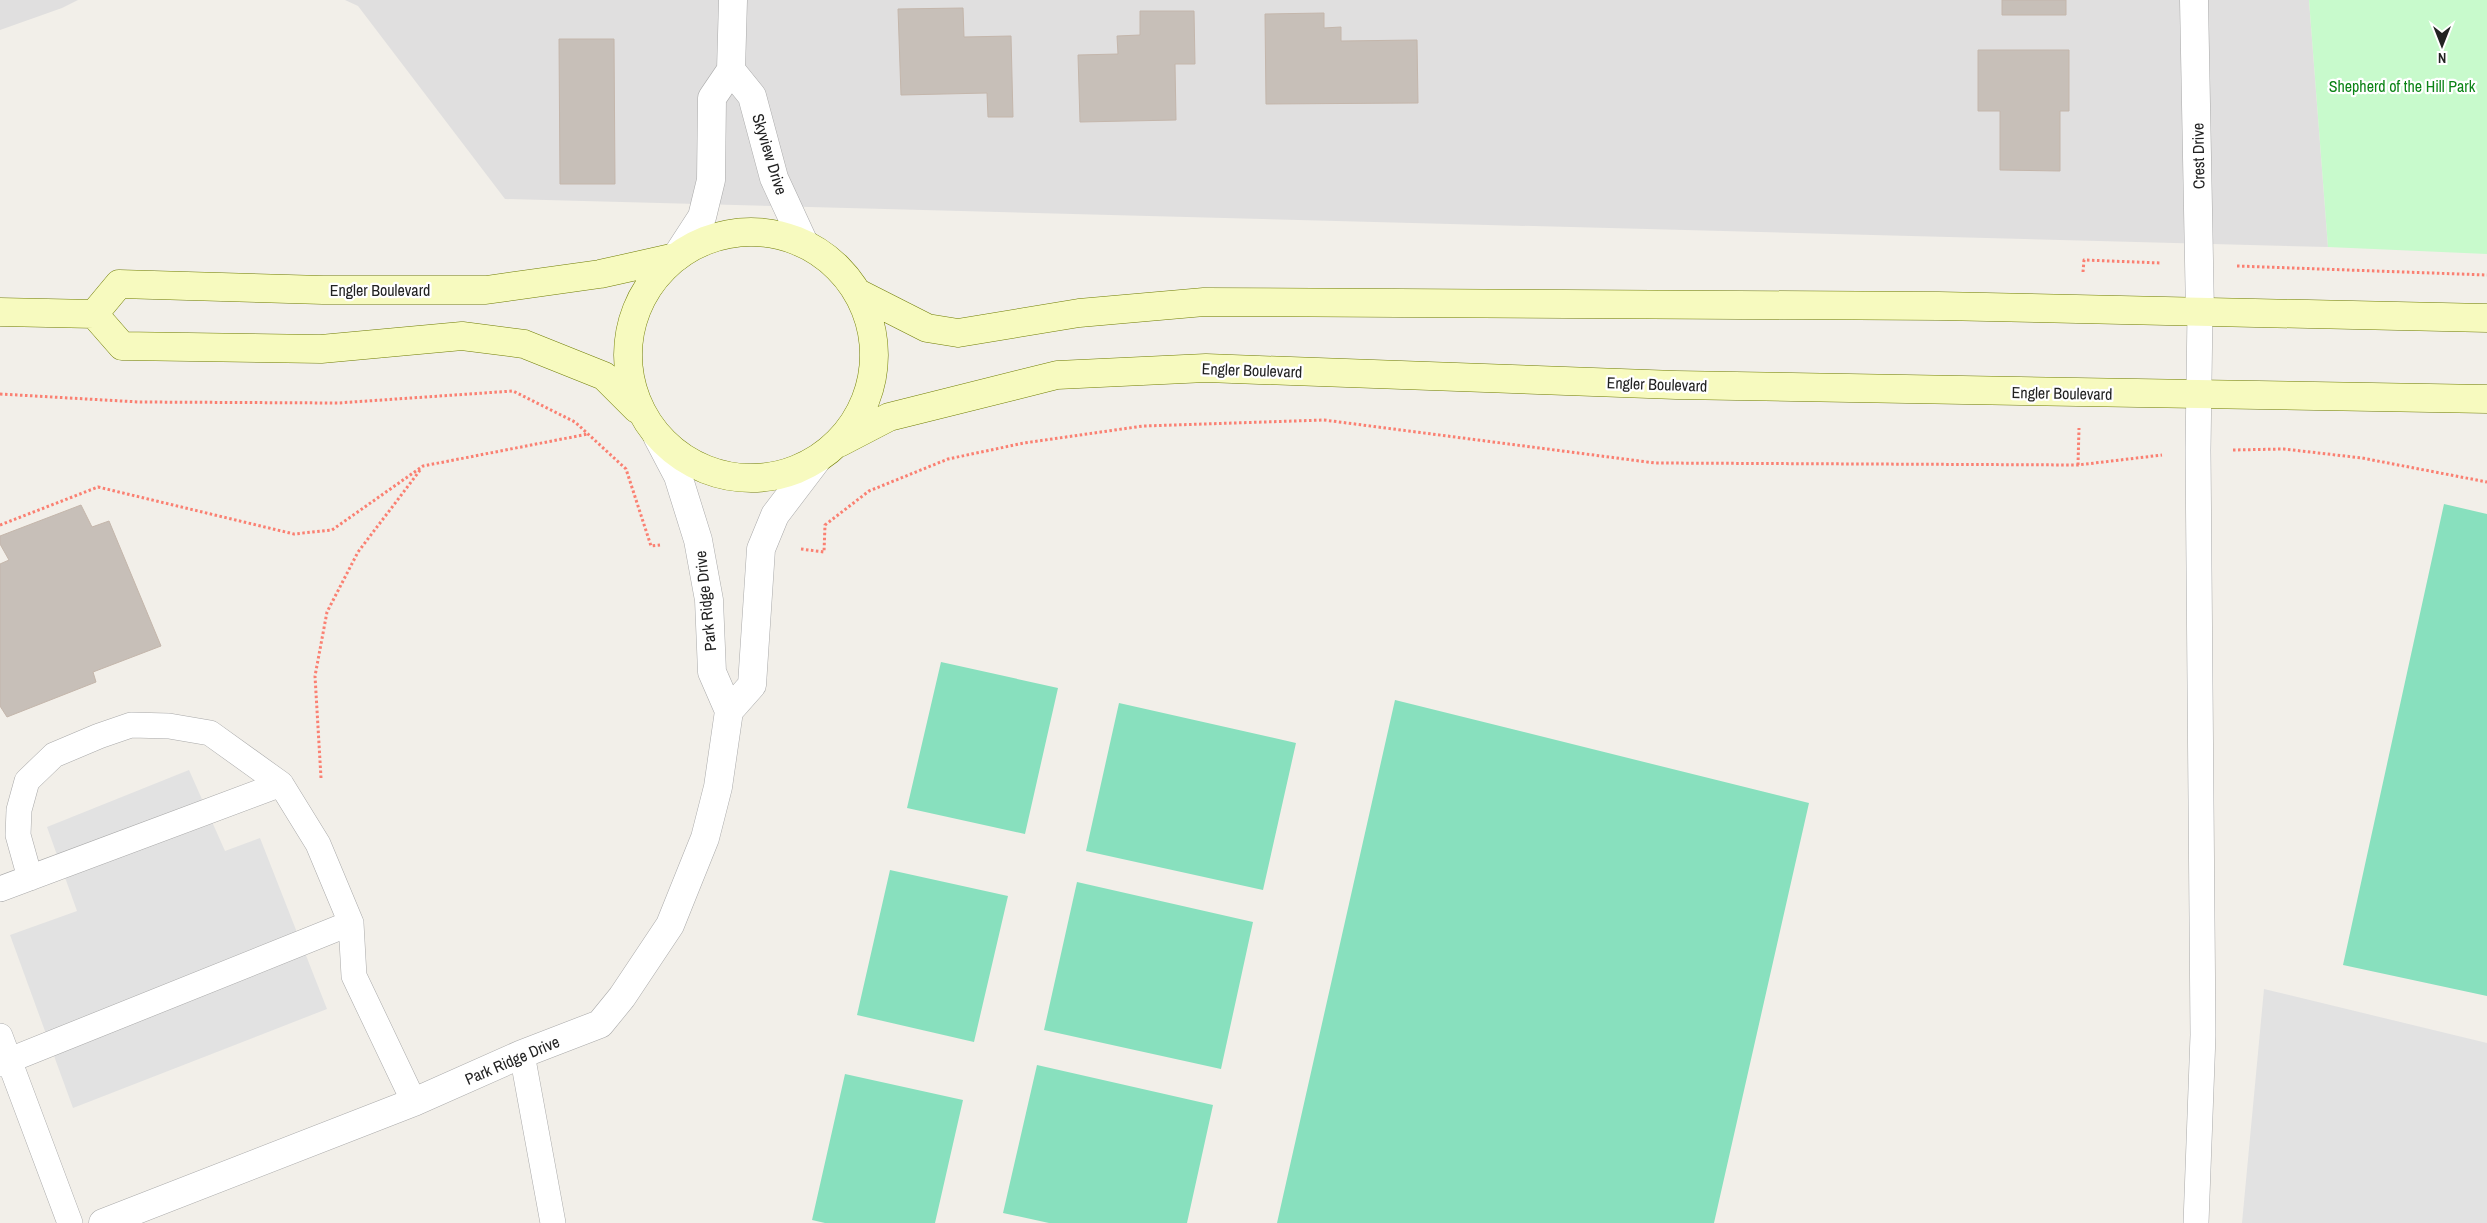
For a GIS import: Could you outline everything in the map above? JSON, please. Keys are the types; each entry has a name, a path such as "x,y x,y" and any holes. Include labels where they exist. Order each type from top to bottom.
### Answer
{"main road":[{"path":"0,312 94,314 122,346 321,349 462,336 524,344 604,376 640,412 657,436 678,455 704,469 732,477 761,479 789,473 816,461 839,443 857,420 869,394 874,366 874,341 869,316 858,293 844,273 825,256 804,243 780,235 755,231 727,234 700,242 676,257 655,276 640,300 630,327 627,355 630,384 640,412"},
{"name":"Engler Boulevard","path":"94,314 118,284 314,289 486,290 600,274 676,257"},
{"path":"858,293 927,328 958,333 1079,313 1204,302 1939,306 2487,318"},
{"name":"Engler Boulevard","path":"839,443 889,417 1057,375 1206,368 1666,385 2487,400"}],"street":[{"path":"676,257 702,217 711,180 712,98 731,70 733,0"},
{"name":"Crest Drive","path":"2194,0 2200,313"},
{"name":"Skyview Drive","path":"731,70 752,96 774,178 804,243"},
{"name":"Park Ridge Drive","path":"103,1223 414,1102 522,1054 600,1024 622,997 670,924 705,838 718,787 729,711 712,672 709,600 698,540 678,476 657,436"},
{"path":"729,711 752,685 761,549 775,515 816,461"}],"lane":[{"path":"2196,1223 2203,1036 2198,450 2200,313"},
{"path":"30,878 18,836 19,810 27,781 54,755 130,725 170,726 210,733 281,784 318,844 351,923 354,976 414,1102"},
{"path":"0,889 281,784"},
{"path":"5,1062 351,923"},
{"path":"0,1036 5,1062 70,1223"},
{"path":"522,1054 553,1223"}],"path":[{"path":"0,394 139,402 338,403 513,391 575,422 626,469 651,546 698,540"},
{"path":"764,544 824,552 825,525 869,491 948,459 1024,443 1143,426 1324,420 1656,463 2078,465 2198,450 2284,449 2362,458 2487,482"},
{"path":"0,524 98,487 294,534 332,530 422,466 588,434"},
{"path":"321,783 315,676 327,612 358,552 422,466"}],"shaded area":[{"path":"0,0 78,0 62,8 0,30"},
{"path":"345,0 2309,0 2328,247 505,199 358,6"},
{"path":"189,770 225,851 260,838 327,1009 73,1108 10,935 77,911 47,827"},
{"path":"2264,989 2487,1043 2487,1223 2242,1223"}],"green space":[{"name":"Shepherd of the Hill Park","path":"2309,0 2487,0 2487,254 2328,247"},
{"path":"2444,504 2487,514 2487,996 2343,965"},
{"path":"941,662 1058,688 1025,834 907,808"},
{"path":"1395,700 1809,803 1714,1223 1277,1223"},
{"path":"1119,703 1296,743 1263,890 1086,851"},
{"path":"890,870 1008,896 974,1042 857,1015"},
{"path":"1077,882 1253,922 1221,1069 1044,1030"},
{"path":"1037,1065 1213,1105 1187,1223 1049,1223 1003,1213"},
{"path":"845,1074 963,1100 935,1223 825,1223 812,1220"}],"building":[{"path":"2002,0 2066,0 2066,15 2002,15"},
{"path":"963,8 964,37 1011,36 1013,117 988,117 987,93 901,95 898,9"},
{"path":"1140,11 1194,11 1195,64 1175,64 1176,120 1080,122 1078,55 1118,54 1117,36 1140,35"},
{"path":"1324,13 1324,28 1341,27 1341,41 1417,40 1418,103 1266,104 1265,14"},
{"path":"559,39 614,39 615,184 560,184"},
{"path":"1978,50 2069,50 2069,111 2060,111 2060,171 2000,170 2000,111 1978,111"},
{"path":"81,505 92,527 109,521 161,646 93,672 96,682 7,717 0,706 0,564 9,560 0,544 0,536"}]}
